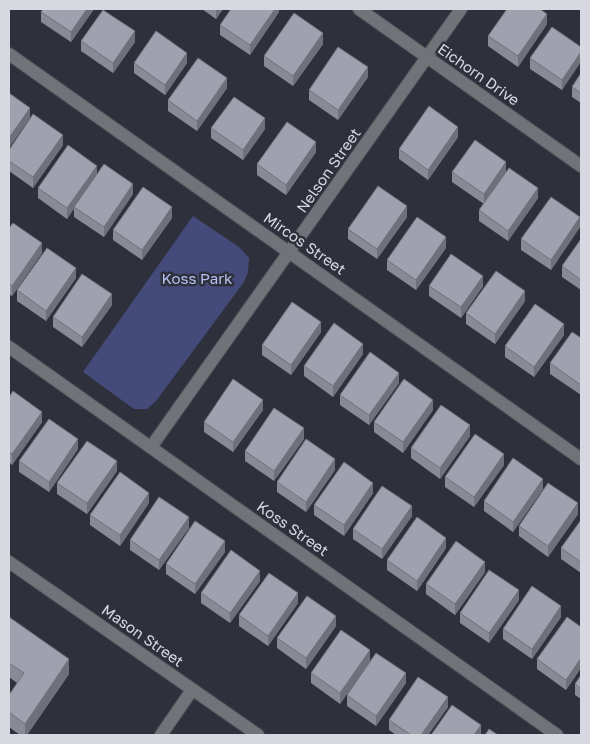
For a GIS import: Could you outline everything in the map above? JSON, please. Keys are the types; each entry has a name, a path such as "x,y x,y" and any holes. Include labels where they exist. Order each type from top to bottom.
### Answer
{"street":[{"name":"Eichorn Drive","path":"358,9 581,166"},
{"name":"Nelson Street","path":"151,447 461,9"},
{"name":"Mircos Street","path":"9,54 581,459"},
{"name":"Koss Street","path":"9,348 557,735"},
{"name":"Mason Street","path":"9,562 258,735"},
{"path":"161,735 192,690"}],"green space":[{"name":"Koss Park","path":"193,216 239,247 249,258 248,272 244,282 156,401 147,409 134,409 83,372"}],"building":[{"path":"43,9 87,9 71,32 41,12"},
{"path":"231,9 275,9 250,45 220,25"},
{"path":"507,9 540,9 547,14 518,56 488,36"},
{"path":"103,10 135,31 113,63 81,41"},
{"path":"294,13 323,33 293,76 264,56"},
{"path":"552,27 581,47 581,52 562,80 530,58"},
{"path":"156,31 187,53 165,85 134,63"},
{"path":"338,47 368,67 338,110 309,90"},
{"path":"198,58 227,78 197,121 168,100"},
{"path":"581,73 581,93 572,87"},
{"path":"9,93 30,108 9,138"},
{"path":"234,97 265,118 243,150 211,128"},
{"path":"429,106 458,127 428,170 399,149"},
{"path":"33,114 63,135 33,177 9,161 9,150"},
{"path":"287,122 316,142 286,185 257,164"},
{"path":"475,140 506,162 484,194 452,172"},
{"path":"68,145 97,166 67,208 38,188"},
{"path":"104,164 133,184 104,227 74,207"},
{"path":"509,168 538,188 508,231 479,210"},
{"path":"378,186 407,206 377,249 348,229"},
{"path":"143,187 172,207 142,250 113,230"},
{"path":"551,197 580,217 551,260 521,239"},
{"path":"417,217 446,237 416,280 387,260"},
{"path":"13,223 42,243 12,286 9,283 9,228"},
{"path":"581,239 581,280 562,266"},
{"path":"47,248 76,268 46,311 17,290"},
{"path":"451,254 483,276 461,307 429,286"},
{"path":"496,271 525,291 495,334 466,313"},
{"path":"82,274 112,294 82,337 53,317"},
{"path":"292,302 321,322 291,365 262,345"},
{"path":"535,304 564,324 534,367 505,346"},
{"path":"334,323 363,344 333,386 304,366"},
{"path":"572,332 581,338 581,385 550,363"},
{"path":"370,352 399,373 369,415 340,395"},
{"path":"233,379 263,400 233,442 204,422"},
{"path":"404,379 433,400 403,442 374,422"},
{"path":"13,391 42,412 12,454 9,452 9,397"},
{"path":"441,405 470,425 440,468 411,448"},
{"path":"274,408 304,428 274,471 245,451"},
{"path":"49,419 78,439 49,482 19,461"},
{"path":"475,434 504,454 474,497 445,477"},
{"path":"306,439 335,459 306,502 277,482"},
{"path":"87,441 117,461 87,503 57,483"},
{"path":"513,458 543,479 513,522 484,501"},
{"path":"344,462 373,483 344,525 314,505"},
{"path":"120,472 149,493 120,535 90,515"},
{"path":"548,483 578,503 548,546 519,526"},
{"path":"382,486 412,506 382,549 353,529"},
{"path":"159,497 189,517 159,560 130,540"},
{"path":"417,517 446,538 417,581 387,560"},
{"path":"581,520 581,562 561,548"},
{"path":"195,521 225,541 195,584 166,564"},
{"path":"456,541 485,562 455,604 426,584"},
{"path":"231,550 260,571 230,613 201,593"},
{"path":"489,570 519,590 489,633 460,613"},
{"path":"269,573 298,593 268,636 239,615"},
{"path":"532,586 561,606 532,649 503,629"},
{"path":"307,596 336,616 306,658 277,638"},
{"path":"9,617 69,659 25,724 9,712 9,695 24,673 9,663"},
{"path":"567,617 581,627 581,658 566,680 537,659"},
{"path":"341,630 370,650 340,693 311,673"},
{"path":"376,653 406,673 376,716 347,695"},
{"path":"581,675 581,689 575,684"},
{"path":"418,677 448,697 421,735 411,735 389,720"},
{"path":"452,705 481,725 474,735 431,735"},
{"path":"489,729 498,735 485,735"}]}
